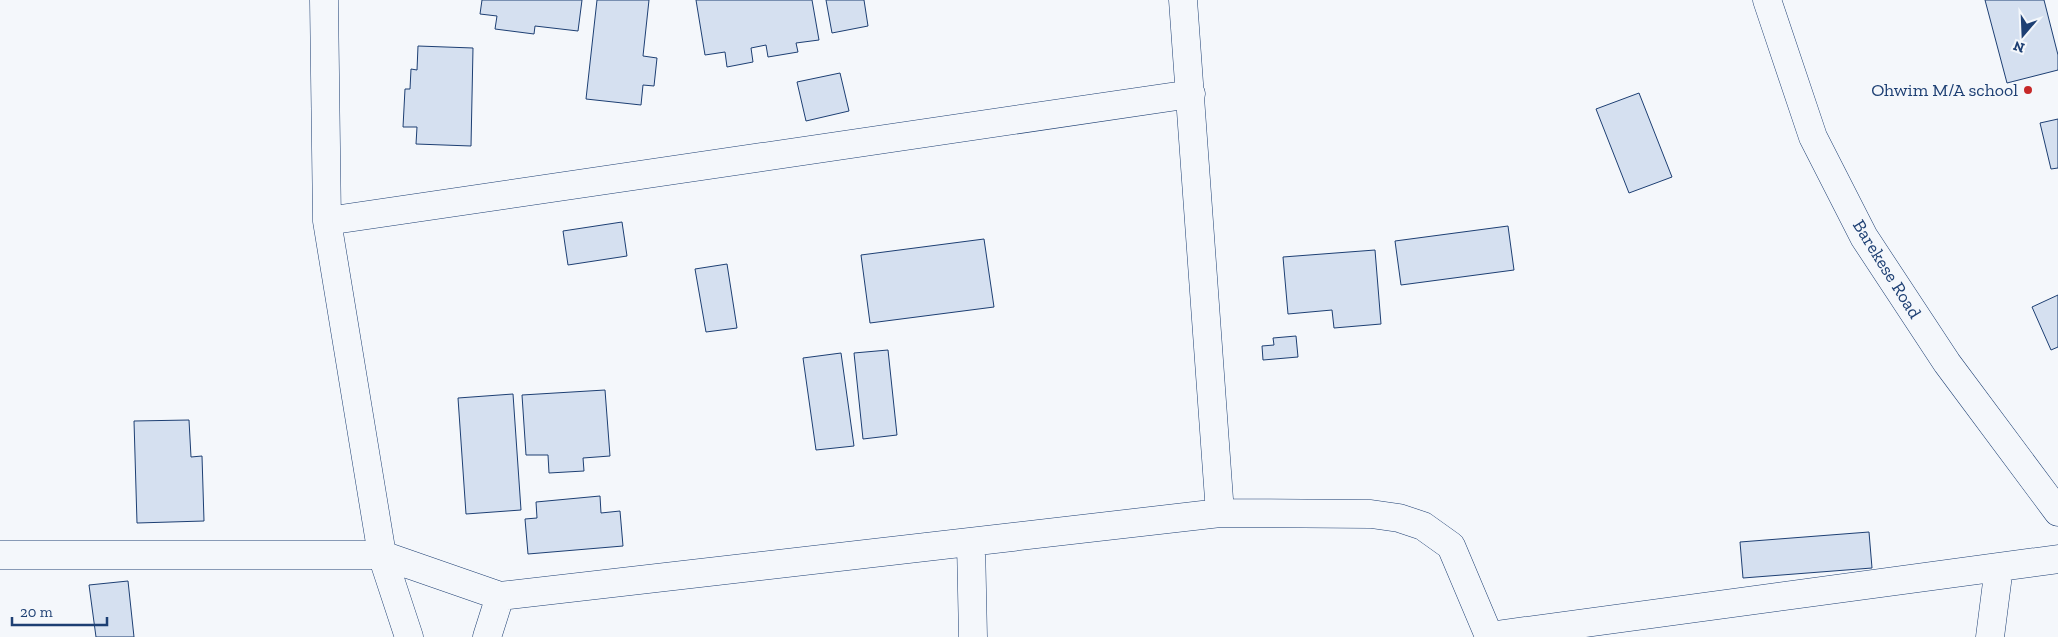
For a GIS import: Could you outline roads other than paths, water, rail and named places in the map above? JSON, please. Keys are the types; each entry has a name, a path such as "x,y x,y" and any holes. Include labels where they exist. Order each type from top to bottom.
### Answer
{"street":[{"path":"324,0 327,221 382,555 409,637"},
{"path":"1183,0 1220,513"},
{"name":"Barekese Road","path":"1767,0 1813,137 1864,237 1947,363 2058,512"},
{"path":"327,221 1191,94"},
{"path":"0,555 382,555 500,596 1220,513 1371,514 1399,518 1423,526 1451,546 1489,636 2058,559"},
{"path":"971,543 973,637"},
{"path":"1990,637 1999,567"},
{"path":"487,637 500,596"}],"place":[{"name":"Ohwim M/A school","path":"2028,90"}]}
